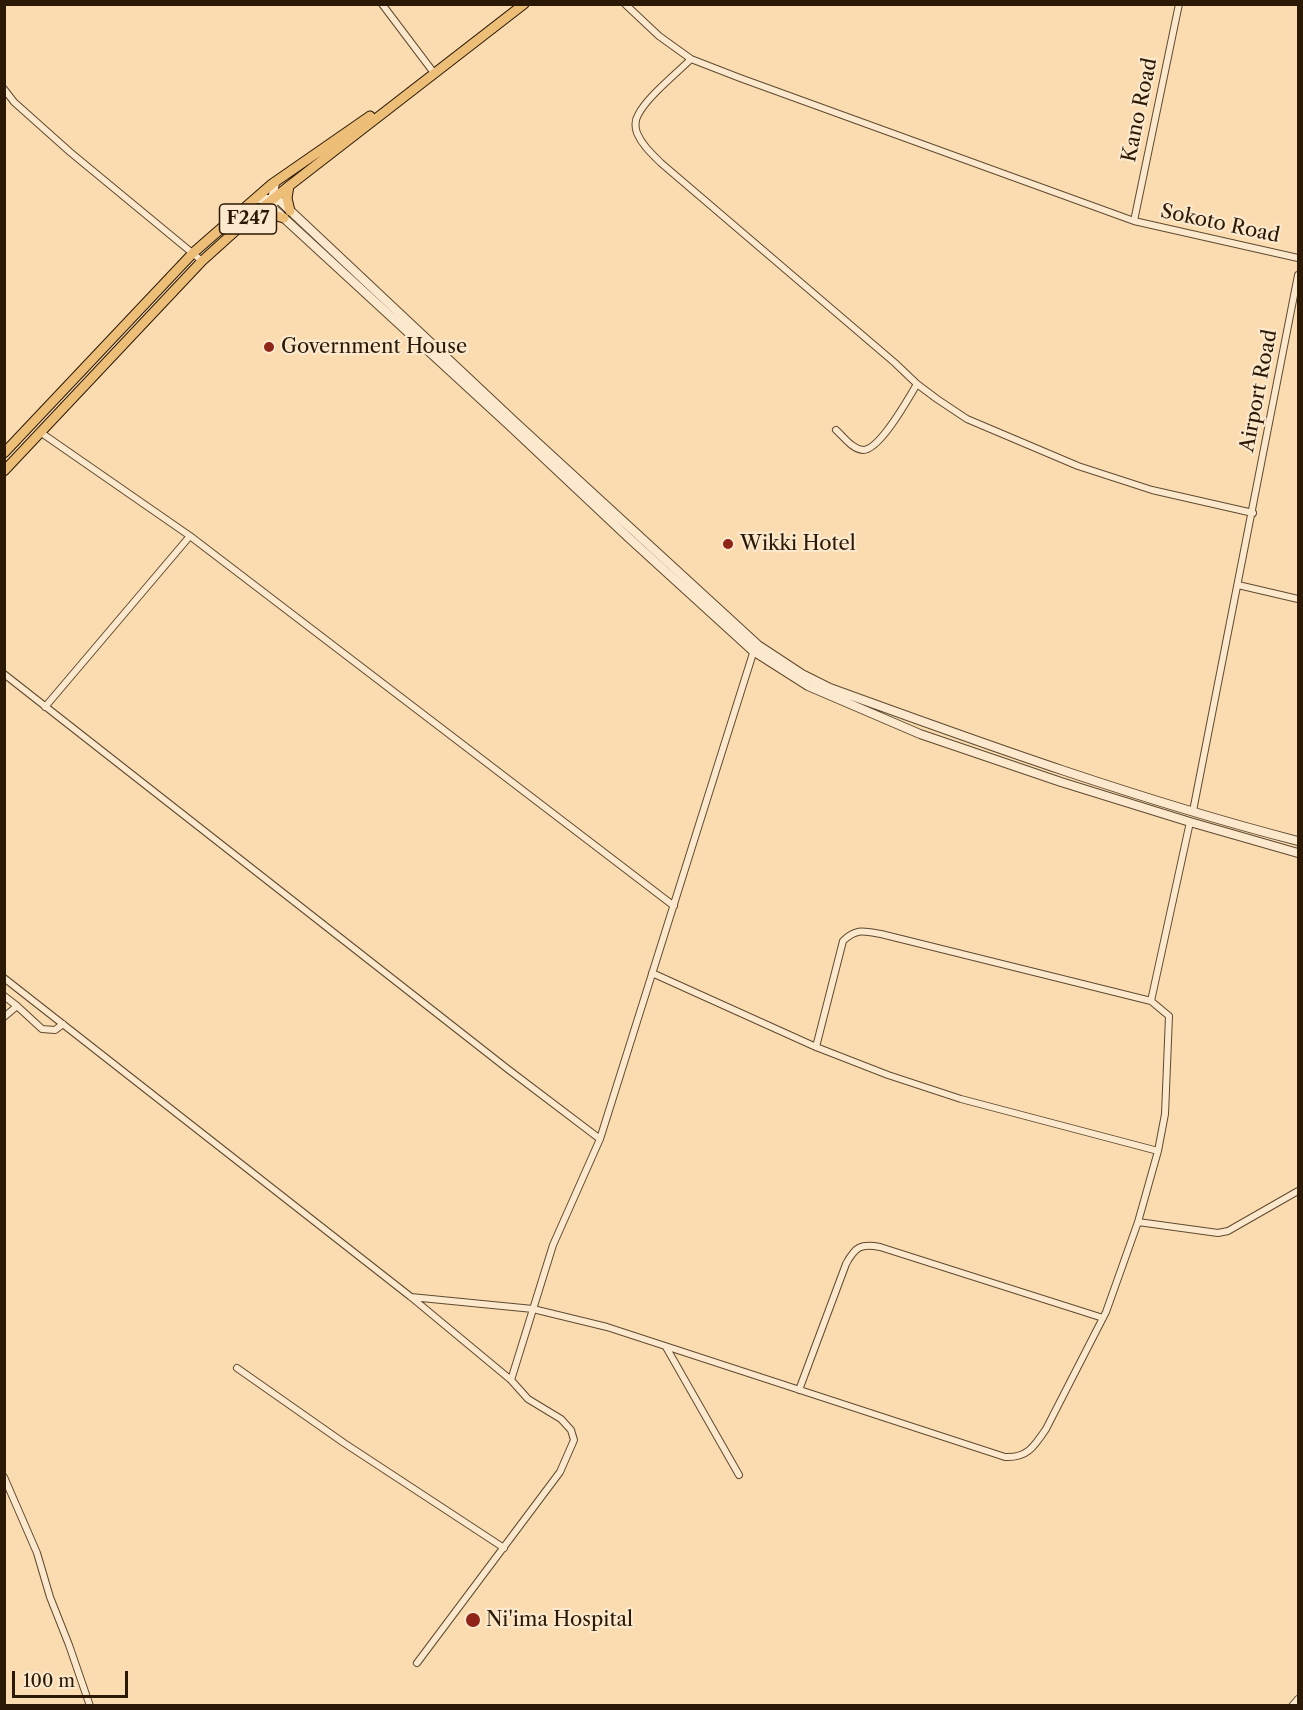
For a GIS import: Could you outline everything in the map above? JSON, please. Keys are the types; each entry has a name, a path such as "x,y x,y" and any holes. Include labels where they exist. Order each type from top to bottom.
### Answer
{"main road":[{"name":"F247","path":"4,453 193,253 275,182 434,73 515,4"},
{"name":"F247","path":"4,471 202,261 252,216 525,4"},
{"path":"252,216 287,214 289,186"}],"street":[{"path":"382,4 434,73"},
{"name":"Sokoto Road","path":"625,4 659,36 690,59 1134,221 1299,258"},
{"name":"Kano Road","path":"1134,221 1179,4"},
{"path":"690,59 639,113 636,122 637,132 646,148 917,384 967,419 1078,466 1152,490 1253,513"},
{"path":"4,89 14,102 70,152 202,261"},
{"path":"275,182 272,199 274,209 287,214 629,538 756,648 808,686 920,734 1061,782 1299,854"},
{"path":"255,199 272,199"},
{"name":"Airport Road","path":"1193,811 1299,275"},
{"path":"836,430 855,448 863,450 871,448 894,420 917,384"},
{"path":"40,432 190,536 674,906"},
{"path":"45,706 190,536"},
{"path":"1238,585 1299,599"},
{"path":"756,648 830,688 1054,768 1299,841"},
{"path":"511,1380 553,1245 600,1138 756,648"},
{"path":"4,674 509,1070 600,1138"},
{"path":"1151,1001 1190,822"},
{"path":"411,1297 533,1309 607,1327 1005,1457 1023,1455 1037,1443 1046,1429 1103,1318 1137,1222 1158,1151 1165,1114 1170,1016 1151,1001 863,931 852,933 843,941 816,1047"},
{"path":"652,973 816,1047 888,1076 961,1099 1158,1151"},
{"path":"4,978 411,1297 511,1380 528,1399 561,1419 571,1430 574,1440 560,1472 417,1663"},
{"path":"4,996 42,1029 55,1030 63,1023"},
{"path":"4,1017 17,1006"},
{"path":"1137,1222 1218,1233 1240,1225 1299,1191"},
{"path":"800,1390 846,1264 852,1252 859,1247 868,1245 880,1247 1103,1318"},
{"path":"666,1346 740,1474"},
{"path":"237,1368 344,1443 504,1548"},
{"path":"4,1477 37,1553 50,1597 90,1706"},
{"path":"1292,1706 1299,1699"}],"place":[{"name":"Government House","path":"269,347"},
{"name":"Wikki Hotel","path":"728,544"},
{"name":"Ni'ima Hospital","path":"473,1620"}]}
